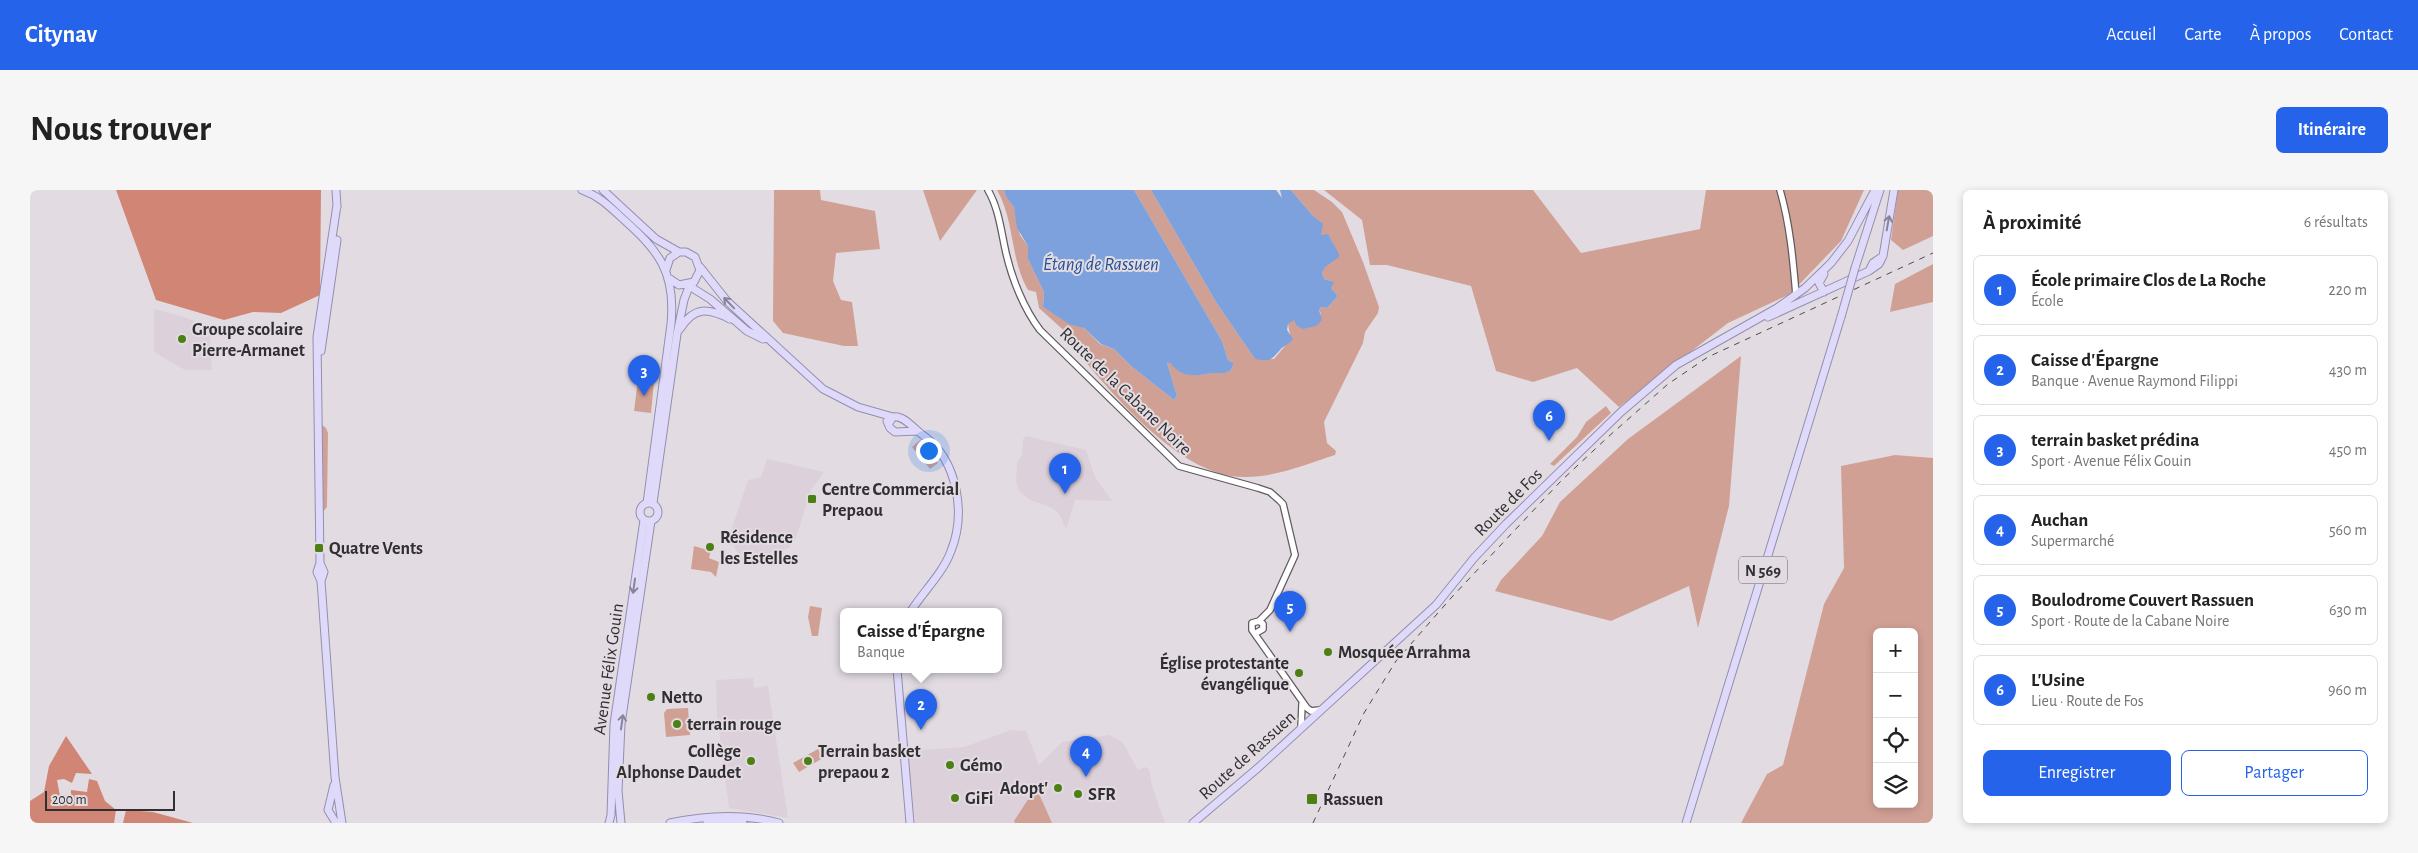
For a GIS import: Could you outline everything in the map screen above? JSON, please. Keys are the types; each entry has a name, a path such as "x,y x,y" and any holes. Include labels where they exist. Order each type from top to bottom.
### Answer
{"main road":[{"path":"336,190 338,234 321,322 318,377 320,572 335,777 342,823"},
{"name":"Avenue Félix Gouin","path":"588,190 597,195 649,242 670,279 673,305 650,503"},
{"path":"603,190 656,239 679,252 696,257 700,267 727,301 823,389 846,402 891,420"},
{"path":"1824,292 1820,286 1820,279 1840,256 1875,190"},
{"name":"N 569","path":"1686,823 1880,190"},
{"path":"1731,333 1806,301 1869,271 1879,264 1894,190"},
{"path":"1731,333 1806,288 1845,246"},
{"path":"666,270 670,258 679,252"},
{"name":"Avenue Félix Gouin","path":"648,521 640,516 640,509 650,503 677,334 690,284 698,276 700,267"},
{"path":"670,279 679,285 690,284 739,324"},
{"path":"1806,288 1811,292 1824,292"},
{"path":"1806,288 1806,301"},
{"path":"1796,294 1806,301"},
{"path":"677,334 690,315 703,310 717,313 772,344"},
{"name":"Route de Fos","path":"1320,709 1436,605 1474,558 1506,524 1620,414 1676,365 1731,333"},
{"path":"891,420 900,416 936,448 952,477 958,505 958,524 951,552 913,608"},
{"path":"891,420 892,431 917,431"},
{"path":"902,431 906,425 905,421"},
{"name":"Avenue Félix Gouin","path":"648,521 656,518 658,513 657,507 650,503"},
{"name":"Avenue Félix Gouin","path":"609,823 611,815 614,724 648,521"},
{"name":"Avenue Félix Gouin","path":"620,823 618,791 621,724 648,521"},
{"path":"897,673 910,823"},
{"name":"Route de Rassuen","path":"1192,823 1258,767 1320,709"},
{"path":"335,777 328,810 336,823"},
{"path":"330,804 338,804"},
{"path":"331,815 340,813"},
{"path":"670,823 694,818 726,815 779,823"},
{"path":"707,823 743,823"}],"street":[{"name":"Route de la Cabane Noire","path":"988,190 997,210 1013,275 1029,313 1040,330 1180,466 1270,492 1283,504 1295,555 1260,628 1260,640 1302,702"},
{"path":"1780,190 1787,212 1796,294"},
{"path":"1795,278 1806,288"},
{"path":"1302,702 1311,711 1320,709"},
{"path":"1300,728 1303,716 1302,702"}],"shaded area":[{"path":"116,190 321,190 320,295 281,313 253,312 224,320 156,300"},
{"path":"774,190 820,190 821,200 875,211 880,249 836,253 833,281 841,300 852,302 858,346 844,346 783,333 773,321"},
{"path":"923,190 977,190 940,241"},
{"path":"997,190 1004,190 1006,197 1014,207 1020,235 1028,246 1028,259 1044,292 1043,307 1061,318 1084,328 1100,344 1114,349 1131,366 1174,400 1177,396 1167,363 1185,372 1200,374 1228,371 1231,370 1234,363 1228,360 1222,341 1134,190 1151,190 1216,302 1255,359 1274,359 1285,346 1290,335 1288,324 1294,319 1321,314 1319,310 1321,307 1327,308 1338,296 1331,288 1333,282 1324,279 1322,273 1333,243 1328,235 1321,236 1319,223 1291,190 1314,190 1332,202 1342,212 1379,307 1378,313 1365,332 1363,343 1324,422 1327,443 1336,451 1335,455 1269,475 1246,477 1221,474 1196,463 1171,448 1125,406 1069,342 1070,336 1039,308 1036,292 1028,290 1022,278 1007,214"},
{"path":"1324,190 1533,190 1581,253 1700,229 1706,190 1864,190 1841,241 1790,294 1728,323 1619,407 1577,368 1533,382 1496,371 1471,286 1387,265 1370,265 1362,220"},
{"path":"1898,190 1933,190 1933,236 1903,250 1891,240"},
{"path":"1933,264 1933,302 1890,312 1895,284"},
{"name":"Groupe scolaire Pierre-Armanet","path":"154,309 184,317 210,327 212,370 185,370 154,352"},
{"path":"1741,356 1729,506 1698,628 1689,586 1611,621 1495,591 1501,580 1542,536 1560,502 1628,439"},
{"path":"638,379 654,382 651,413 634,411"},
{"path":"1606,406 1611,413 1554,466 1550,464 1577,437 1586,422"},
{"path":"321,424 328,433 327,507 322,513"},
{"path":"1026,436 1086,450 1095,477 1112,501 1075,500 1066,529 1059,514 1052,508 1030,500 1019,491 1016,481 1017,462 1022,456 1023,439"},
{"path":"920,440 938,463 930,469 912,447"},
{"path":"1895,455 1933,458 1933,823 1741,823 1767,774 1783,765 1824,604 1844,568 1841,466"},
{"path":"767,459 824,472 811,490 796,538 789,548 742,561 729,537 748,480 761,477"},
{"path":"694,546 711,551 709,558 719,562 716,577 711,572 691,569"},
{"path":"810,606 822,608 818,636 812,636 808,617"},
{"name":"Collège Alphonse Daudet","path":"753,678 754,688 768,686 788,818 729,808 717,715 716,680"},
{"name":"terrain rouge","path":"688,708 690,735 666,737 664,713 667,709"},
{"path":"1011,730 1026,731 1039,765 1062,742 1109,735 1123,743 1138,770 1145,767 1149,769 1152,786 1165,823 915,823 908,751 964,747"},
{"path":"66,736 92,774 76,773 72,783 64,779 57,780 60,796 71,795 71,790 87,792 89,779 97,781 105,801 116,810 114,823 30,823 30,801 44,792 49,766"},
{"name":"Terrain basket prepaou 2","path":"818,749 823,758 799,772 793,763"},
{"path":"1036,787 1052,823 1015,823 1014,821"},
{"path":"126,810 153,812 193,823 123,823"}],"water":[{"name":"Étang de Rassuen","path":"1004,190 1134,190 1222,341 1228,360 1234,363 1231,370 1223,373 1192,375 1181,372 1170,363 1167,363 1177,396 1174,400 1131,366 1114,349 1101,344 1084,328 1069,324 1043,307 1044,292 1028,259 1028,246 1017,228 1014,207 1006,197"},
{"name":"Étang de Rassuen","path":"1151,190 1276,190 1282,198 1280,190 1291,190 1313,216 1323,224 1321,235 1328,234 1339,254 1339,257 1325,267 1322,273 1324,279 1334,282 1331,288 1338,296 1327,308 1321,307 1319,310 1322,320 1316,326 1303,329 1297,326 1294,320 1288,324 1287,330 1293,339 1291,341 1270,359 1255,359 1216,302"}],"railway":[{"path":"1313,823 1364,713 1396,661 1451,598 1561,481 1608,437 1668,384 1708,357 1933,253"}],"place":[{"name":"Groupe scolaire Pierre-Armanet","path":"182,339"},
{"name":"terrain basket prédina","path":"644,396"},
{"name":"L'Usine","path":"1549,441"},
{"name":"École primaire Clos de La Roche","path":"1065,494"},
{"name":"Centre Commercial Prepaou","path":"812,499"},
{"name":"Résidence les Estelles","path":"710,547"},
{"name":"Quatre Vents","path":"319,548"},
{"name":"Boulodrome Couvert Rassuen","path":"1290,632"},
{"name":"Mosquée Arrahma","path":"1328,652"},
{"name":"Église protestante évangélique","path":"1299,673"},
{"name":"Netto","path":"651,697"},
{"name":"terrain rouge","path":"677,724"},
{"name":"Caisse d'Épargne","path":"921,730"},
{"name":"Collège Alphonse Daudet","path":"751,761"},
{"name":"Terrain basket prepaou 2","path":"808,761"},
{"name":"Gémo","path":"950,765"},
{"name":"Auchan","path":"1086,777"},
{"name":"Adopt'","path":"1058,788"},
{"name":"SFR","path":"1078,794"},
{"name":"GiFi","path":"955,798"},
{"name":"Rassuen","path":"1312,799"}]}
